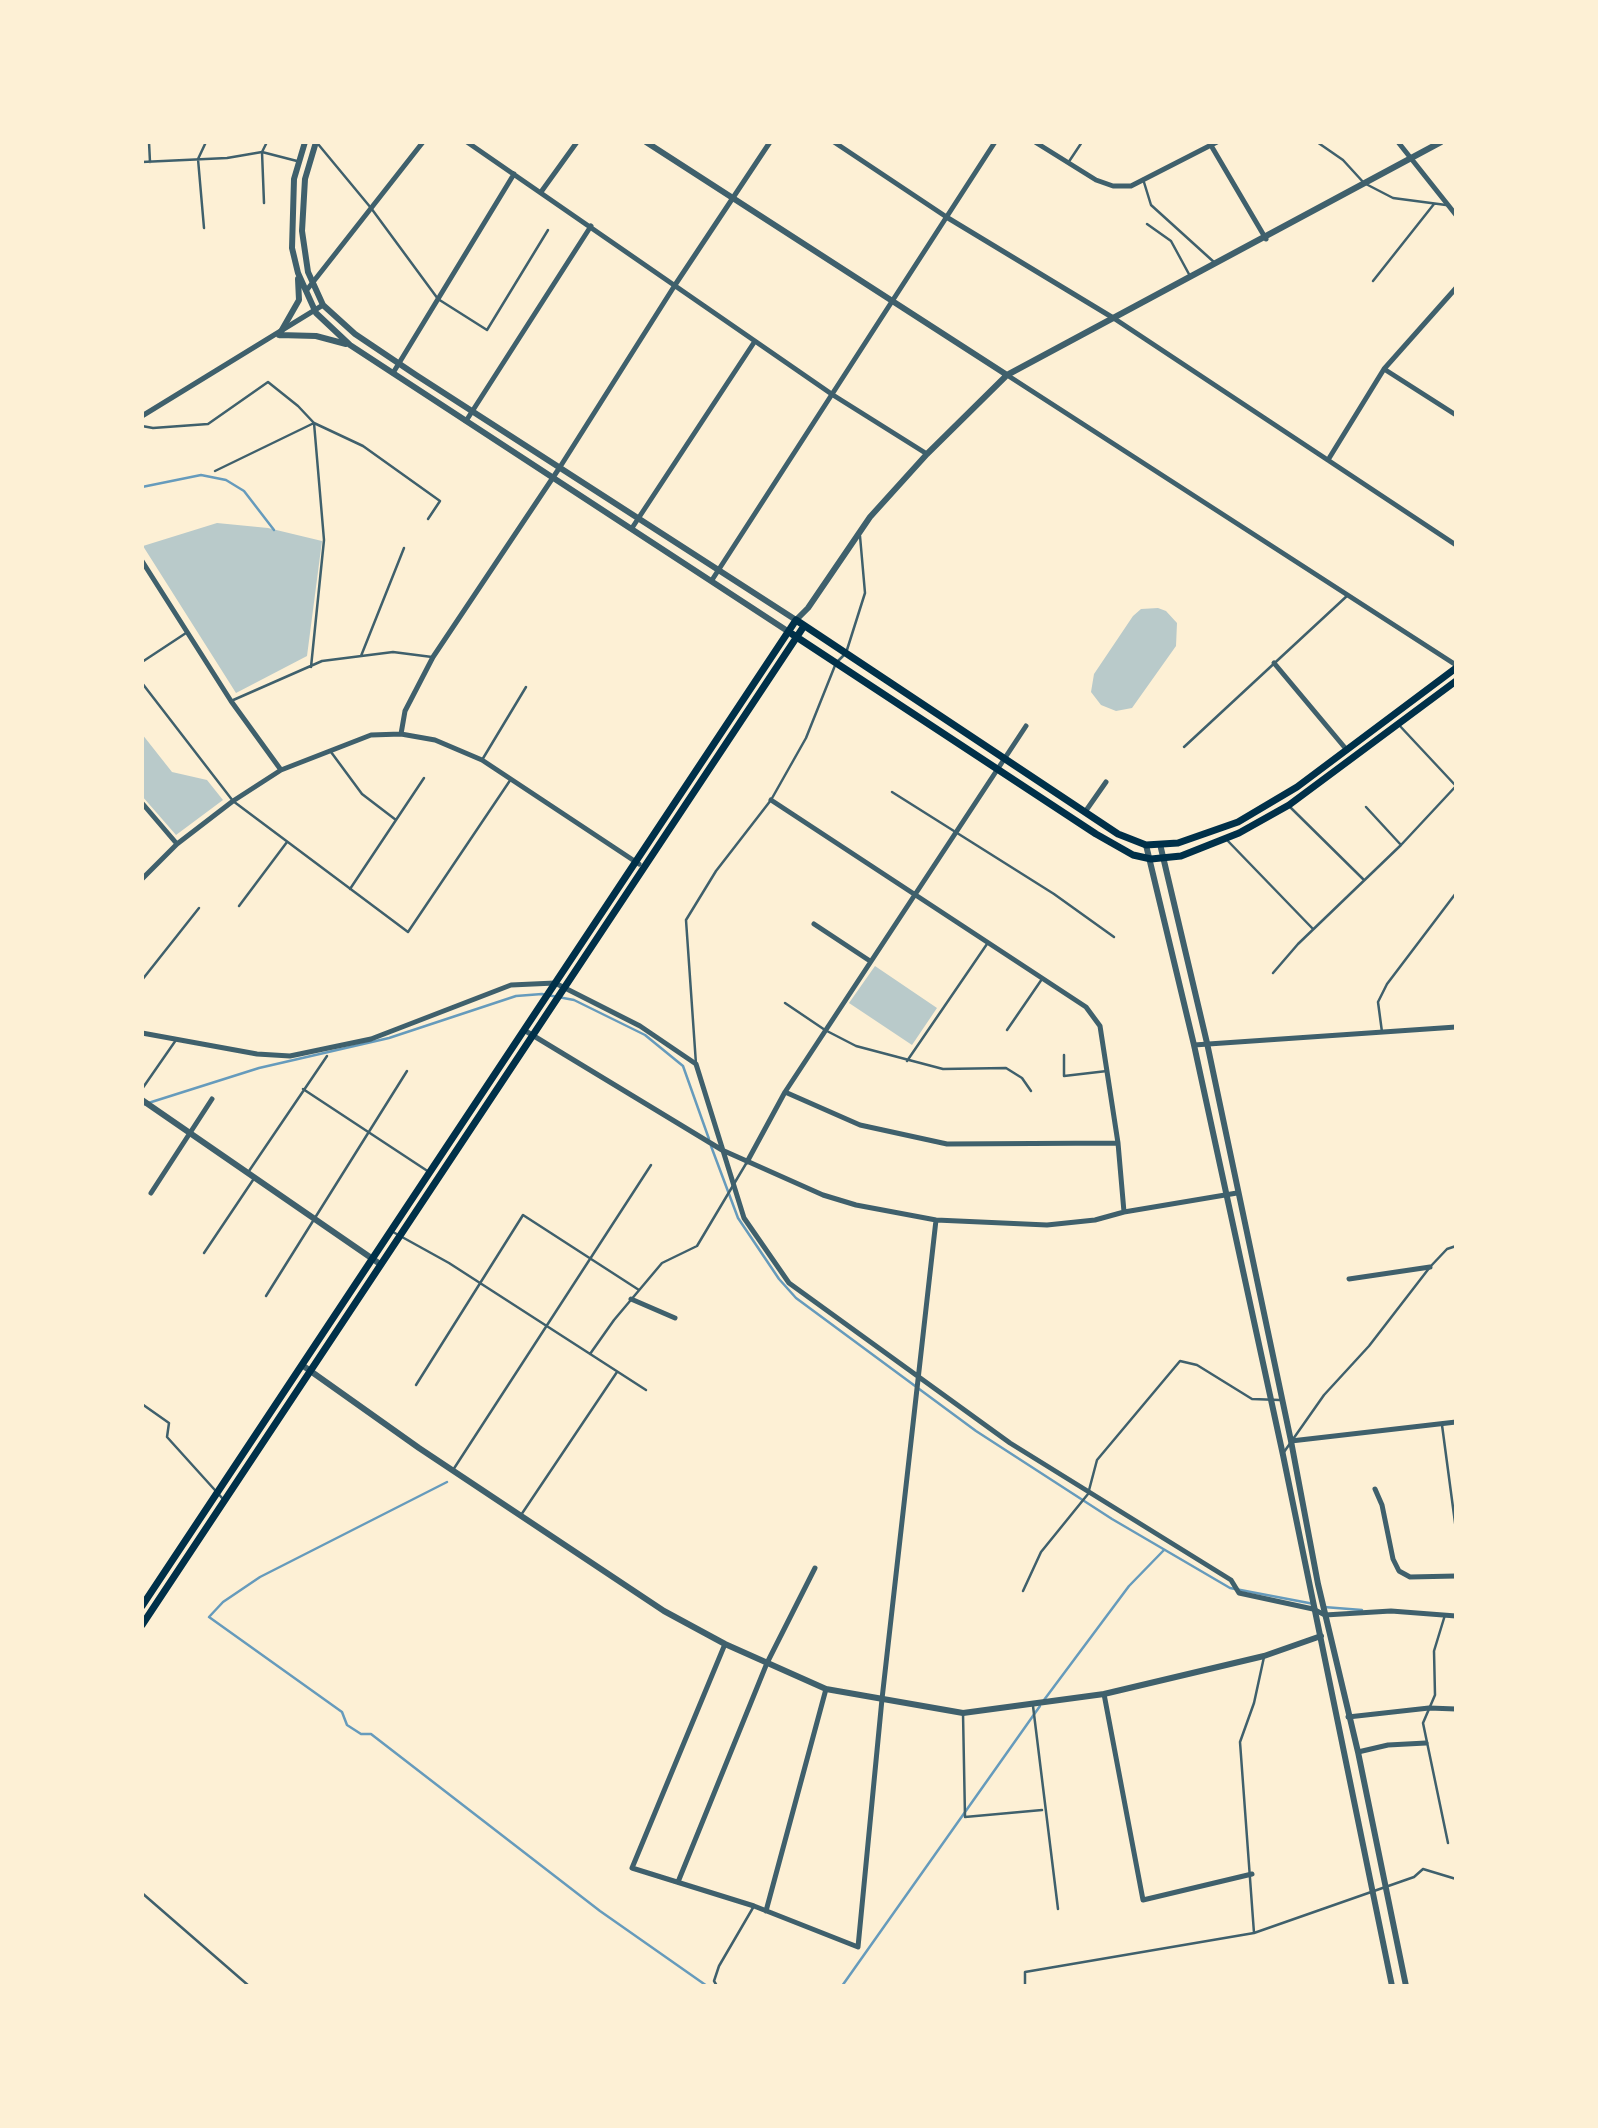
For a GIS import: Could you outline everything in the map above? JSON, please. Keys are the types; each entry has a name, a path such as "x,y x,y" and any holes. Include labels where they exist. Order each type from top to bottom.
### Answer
{"main road":[{"path":"142,1625 645,867 792,634 796,620 1132,842 1146,845 1178,843 1238,822 1297,787 1456,666"},
{"path":"142,1606 636,862 792,634 804,626"},
{"path":"792,634 1116,847 1151,859 1181,856 1226,839 1289,805 1456,681"}],"street":[{"path":"279,335 299,300 291,224 294,179 305,142"},
{"path":"316,142 304,179 302,231 308,272 323,305 355,334 399,364 796,620 808,608 860,532 927,454 1007,375 1266,239 1441,142"},
{"path":"306,291 423,142"},
{"path":"467,142 833,396 927,454"},
{"path":"541,192 577,142"},
{"path":"646,142 1456,666"},
{"path":"401,734 405,711 433,657 561,467 675,285 770,142"},
{"path":"834,142 948,218 1115,319 1456,545"},
{"path":"712,580 995,142"},
{"path":"1035,142 1113,186 1131,186 1213,143 1266,239"},
{"path":"1398,142 1453,207 1456,215"},
{"path":"393,373 514,174"},
{"path":"466,421 591,226"},
{"path":"298,273 316,313 350,345 792,634"},
{"path":"1328,460 1384,369 1456,288"},
{"path":"142,416 316,313 323,305"},
{"path":"279,335 316,336 350,345"},
{"path":"632,528 755,341"},
{"path":"1384,369 1456,415"},
{"path":"142,561 231,701 281,770"},
{"path":"804,626 808,608"},
{"path":"1274,663 1346,749"},
{"path":"747,1162 785,1092 1026,726"},
{"path":"142,879 177,844 281,770 371,735 401,734 435,740 482,760 645,867"},
{"path":"1086,812 1106,782"},
{"path":"771,800 1094,1015 1100,1026 1118,1143 1124,1212"},
{"path":"142,803 177,844"},
{"path":"1160,844 1207,1043 1325,1615 1406,1986"},
{"path":"1146,845 1194,1045 1224,1197 1283,1455 1392,1986"},
{"path":"814,923 870,961"},
{"path":"142,1033 207,1042 257,1054 290,1056 371,1039 511,985 555,983 563,990 640,1026 696,1064 732,1186 744,1217 789,1283 920,1378 1088,1494 1231,1580 1239,1593 1314,1609 1325,1615 1391,1611 1456,1616"},
{"path":"1194,1045 1456,1027"},
{"path":"524,1030 722,1150 845,1201 936,1220 1047,1225 1095,1220 1124,1212 1237,1193"},
{"path":"785,1092 860,1125 947,1144 1118,1143"},
{"path":"151,1193 212,1099"},
{"path":"142,1100 312,1220 380,1264"},
{"path":"726,1644 632,1868 754,1906 858,1947 882,1699 936,1220"},
{"path":"1349,1279 1430,1267"},
{"path":"631,1299 676,1318"},
{"path":"302,1365 664,1611 726,1644 826,1689 963,1713 1104,1693 1264,1656 1330,1634"},
{"path":"1291,1441 1456,1422"},
{"path":"1375,1489 1382,1506 1393,1559 1399,1571 1409,1577 1456,1576"},
{"path":"677,1882 767,1663 815,1568"},
{"path":"766,1911 826,1689"},
{"path":"1104,1693 1143,1900 1252,1874"},
{"path":"1348,1717 1429,1708 1456,1709"},
{"path":"1357,1752 1388,1745 1426,1743"}],"lane":[{"path":"149,142 150,162"},
{"path":"204,228 198,159 206,142"},
{"path":"264,203 262,152 267,142"},
{"path":"316,142 371,208 438,299 487,330 548,230"},
{"path":"1068,163 1082,142"},
{"path":"1317,142 1343,160 1364,183 1393,198 1453,207"},
{"path":"142,162 226,158 262,152 299,161"},
{"path":"1143,179 1151,205 1217,264"},
{"path":"1373,281 1434,204"},
{"path":"1147,224 1171,241 1190,277"},
{"path":"142,426 153,429 208,424 268,382 299,406 314,423 363,446 440,501 428,519"},
{"path":"215,471 314,423"},
{"path":"311,667 324,540 314,423"},
{"path":"696,1064 686,920 716,871 771,800 806,738 836,663 846,653 865,593 860,532"},
{"path":"361,656 404,548"},
{"path":"1184,747 1348,595"},
{"path":"142,662 186,633"},
{"path":"231,701 322,662 393,652 433,657"},
{"path":"142,683 233,802 408,932 511,779"},
{"path":"482,760 526,687"},
{"path":"1273,973 1313,929 1401,845 1456,786 1397,723"},
{"path":"330,749 362,794 396,820"},
{"path":"349,890 424,778"},
{"path":"892,792 1054,894 1114,937"},
{"path":"1289,805 1364,880"},
{"path":"1366,807 1401,845"},
{"path":"1226,839 1313,929"},
{"path":"239,906 287,842"},
{"path":"1382,1032 1378,1002 1387,984 1456,894"},
{"path":"142,980 200,908"},
{"path":"907,1061 988,944"},
{"path":"1007,1030 1042,979"},
{"path":"785,1003 825,1030 856,1046 943,1069 1006,1068 1022,1078 1031,1091"},
{"path":"142,1089 176,1039"},
{"path":"1064,1055 1064,1076 1107,1071"},
{"path":"204,1253 303,1089 327,1056"},
{"path":"266,1296 407,1071"},
{"path":"303,1089 430,1173"},
{"path":"590,1354 662,1263 697,1246 747,1162"},
{"path":"453,1470 650,1165"},
{"path":"416,1385 523,1215 639,1290"},
{"path":"391,1231 480,1283 646,1390"},
{"path":"1283,1455 1324,1395 1369,1346 1430,1267 1447,1249 1456,1246"},
{"path":"1023,1591 1041,1552 1088,1494 1097,1460 1180,1361 1197,1365 1252,1399 1282,1399"},
{"path":"521,1515 617,1372"},
{"path":"142,1405 169,1423 167,1437 225,1501"},
{"path":"1442,1424 1456,1530"},
{"path":"1444,1615 1434,1651 1435,1695 1423,1723 1448,1843"},
{"path":"1254,1933 1252,1874 1240,1742 1254,1703 1264,1656"},
{"path":"1033,1703 1058,1909"},
{"path":"963,1713 965,1818 1044,1810"},
{"path":"1025,1986 1025,1972 1254,1933 1414,1877 1423,1869 1456,1879"},
{"path":"142,1894 249,1986"},
{"path":"717,1986 714,1981 719,1966 754,1906"}],"shaded area":[{"path":"217,523 268,528 322,541 307,656 236,693 143,546"},
{"path":"1158,608 1166,611 1177,623 1176,646 1132,708 1116,711 1101,705 1091,692 1094,674 1133,616 1141,609"},
{"path":"142,734 172,772 207,780 223,800 176,835 142,796"},
{"path":"875,966 937,1008 912,1045 849,1003"}],"waterway":[{"path":"142,487 201,475 226,480 244,491 274,530"},
{"path":"142,1105 259,1068 389,1038 516,996 542,994 574,1000 645,1035 683,1066 709,1139"},
{"path":"711,1146 738,1218 779,1279 796,1298 976,1431 1112,1519 1230,1588 1314,1604"},
{"path":"447,1482 260,1577 223,1602 209,1617 342,1712 347,1725 361,1734 371,1734 600,1911 707,1986"},
{"path":"1044,1700 1129,1586 1164,1550"},
{"path":"1324,1607 1362,1610"},
{"path":"842,1986 1040,1706"}]}
